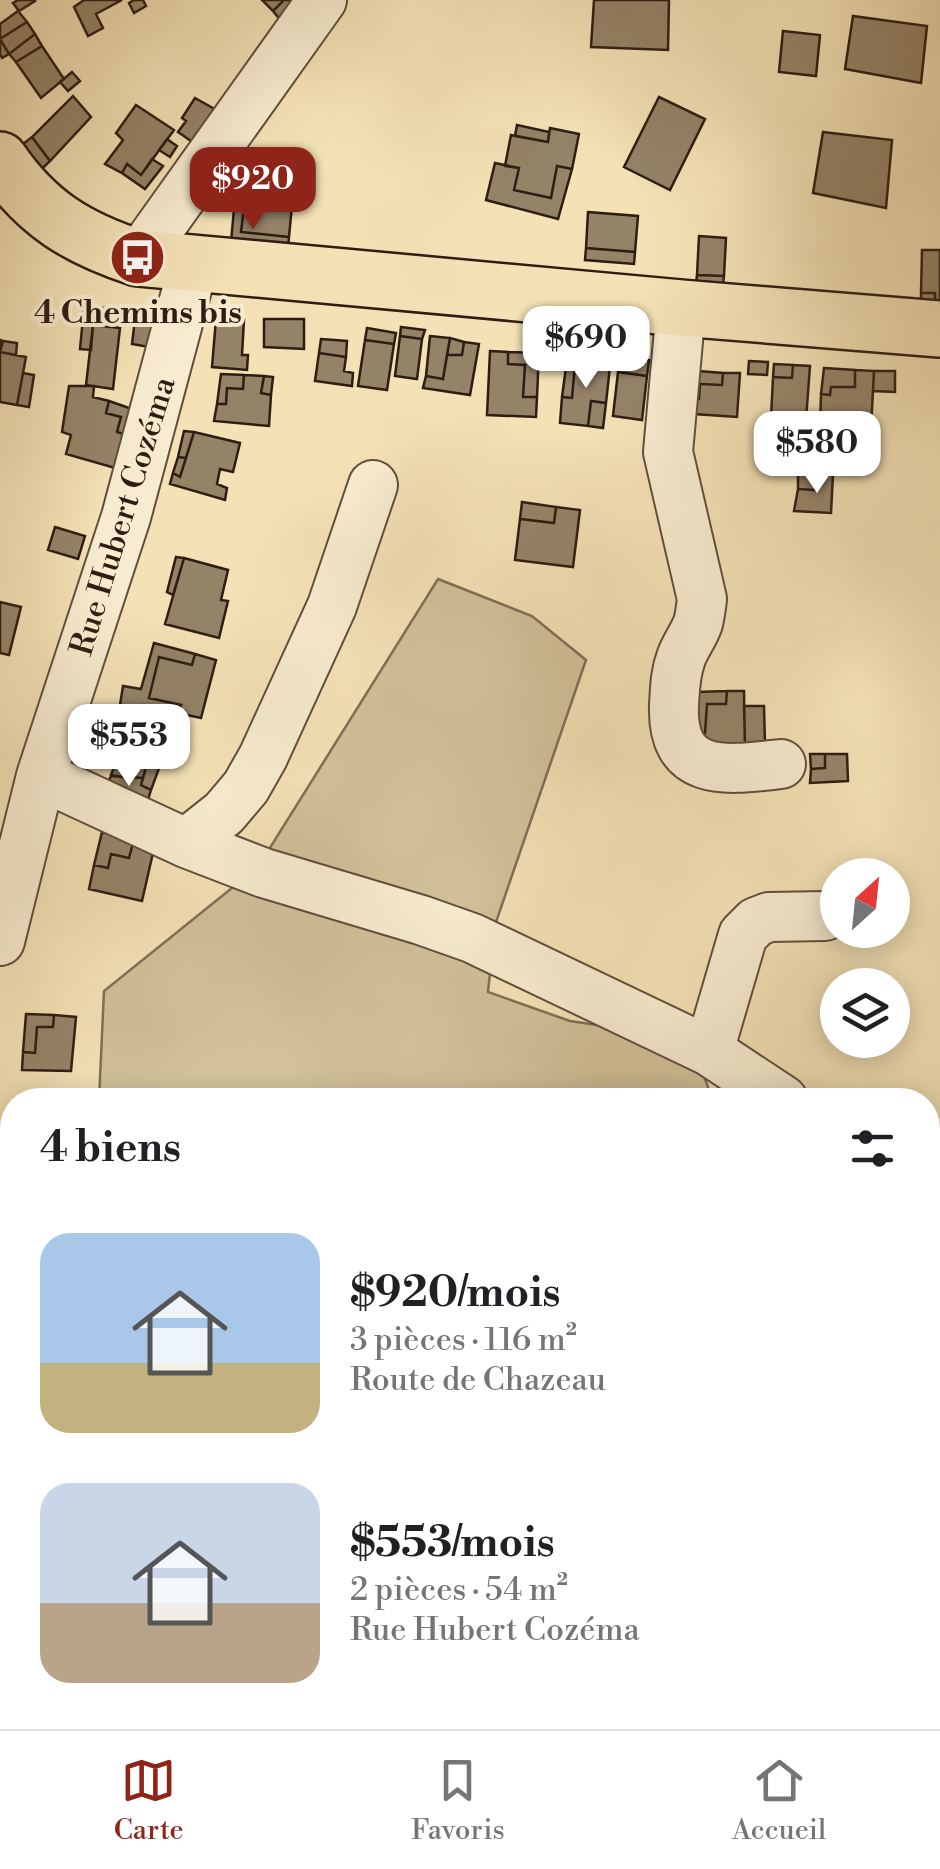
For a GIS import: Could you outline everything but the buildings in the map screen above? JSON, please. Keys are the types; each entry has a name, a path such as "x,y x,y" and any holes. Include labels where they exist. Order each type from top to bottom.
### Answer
{"main road":[{"path":"0,160 36,204 65,227 100,246 138,258 940,328"}],"street":[{"path":"138,258 322,0"},
{"name":"Rue Hubert Cozéma","path":"0,941 42,776 126,517 194,263"},
{"path":"681,308 668,452 702,600 698,623 675,680 674,722 680,744 690,758 708,766 732,769 781,764"},
{"path":"186,843 235,800 263,757 332,606 373,485"},
{"path":"42,776 186,843 264,873 472,938 708,1050 765,1088"},
{"path":"708,1050 744,935 756,922 769,918 820,916"}],"shaded area":[{"path":"438,579 532,616 586,660 495,925 488,992 570,1021 644,1032 695,1053 708,1088 100,1088 104,991 258,867"}],"place":[{"name":"4 Chemins bis","path":"138,258"}]}
